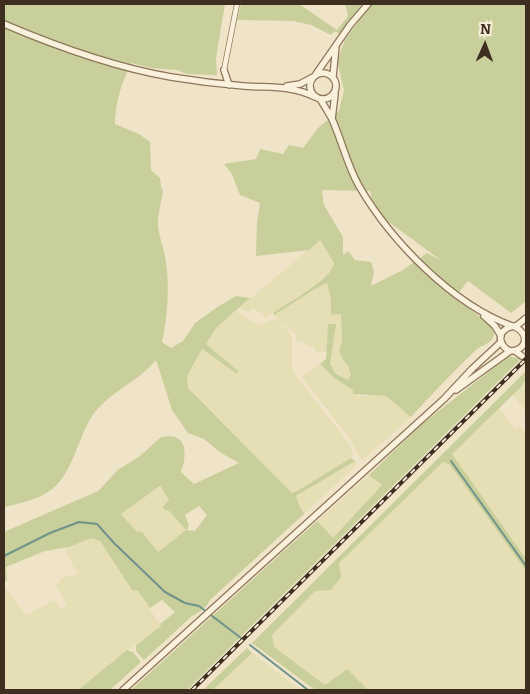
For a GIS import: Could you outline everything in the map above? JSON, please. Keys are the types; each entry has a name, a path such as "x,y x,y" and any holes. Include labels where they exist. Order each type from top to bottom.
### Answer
{"street":[{"path":"217,84 224,70 237,4"},
{"path":"368,4 350,25 314,76 310,90 332,119 359,185 375,212 393,235 429,272 477,309 495,326 504,348 522,356"},
{"path":"4,24 53,45 99,60 172,77 217,84 284,87 299,90 317,98 328,98 335,93"},
{"path":"332,119 337,84 333,76 336,46"},
{"path":"224,70 229,85"},
{"path":"284,87 300,84 324,72 333,76"},
{"path":"444,399 512,351 521,348 526,338 521,330 498,321 477,309"},
{"path":"123,690 444,399 501,339 503,331 514,327 526,318"}],"shaded area":[{"path":"320,240 334,267 316,284 264,319 264,315 253,308 249,312 239,308"},
{"path":"327,283 331,299 331,315 341,314 342,341 340,350 351,374 348,380 336,374 330,364 333,345 327,347 327,351 317,352 313,346 296,341 296,335 280,321 292,336 292,368 294,373 350,445 353,454 351,458 292,493 188,388 187,376 202,349 237,374 238,371 206,344 217,327 237,310 250,321 262,325 268,321 278,319 274,315"},
{"path":"320,364 334,378 353,390 358,396 386,396 411,417 362,461 350,439 301,376"},
{"path":"526,384 526,412 513,395"},
{"path":"499,408 516,429 519,426 526,433 526,559 451,454"},
{"path":"355,461 358,464 304,514 296,496"},
{"path":"443,462 450,465 526,571 526,690 368,690 346,669 325,685 273,647 272,635 315,591 339,563"},
{"path":"369,475 382,485 333,539 317,521"},
{"path":"159,487 169,500 162,507 169,511 187,530 158,552 142,532 136,531 121,514"},
{"path":"91,538 100,541 132,590 138,591 161,626 117,658 78,690 4,690 4,586 26,615 54,600 62,610 67,605 56,585 64,577 77,574 66,552 67,547"},
{"path":"252,653 301,690 213,690"}],"green space":[{"path":"4,4 225,4 216,58 217,75 187,74 177,70 151,68 131,63 118,100 115,124 139,134 150,142 151,170 160,178 163,191 158,225 167,267 168,288 166,321 162,342 171,348 183,341 195,323 219,306 236,296 250,298 217,327 206,344 238,371 237,374 202,349 187,376 188,388 292,493 351,458 355,461 296,496 304,514 210,600 203,609 192,616 144,660 136,651 136,645 161,626 160,624 175,612 162,600 150,608 138,591 132,590 100,541 91,538 69,547 45,551 6,567 7,580 4,582 4,532 98,491 118,470 140,456 161,437 177,438 183,444 185,453 181,472 194,484 239,463 221,453 204,439 188,433 172,410 156,360 142,374 109,398 95,412 87,424 66,473 52,489 33,499 4,507","holes":["160,486 169,500 162,507 169,511 186,530 158,552 142,532 136,531 121,514","199,506 207,515 195,531 187,530 189,526 185,515"]},
{"path":"241,4 299,4 337,30 348,16 345,4 363,4 339,34 335,31 331,35 311,25 293,21 237,20"},
{"path":"371,4 526,4 526,301 511,313 468,281 455,298 491,325 494,335 489,343 478,348 411,417 386,396 353,394 353,390 334,378 320,364 326,359 328,324 336,324 330,364 336,374 348,380 351,375 339,350 342,342 341,314 331,315 331,299 327,283 274,315 273,313 318,283 332,269 334,263 320,240 309,250 256,256 257,222 260,203 240,195 232,174 224,164 256,159 260,149 283,154 289,145 303,148 318,128 339,111 344,90 337,61 345,40","holes":["322,190 370,191 375,212 442,261 427,253 403,270 371,286 374,272 371,262 355,260 348,251 343,255 343,237 324,205"]},
{"path":"509,356 521,359 187,690 131,690 317,521 333,538 382,485 369,475 422,424"},
{"path":"526,371 526,379 522,386 452,454 526,559 526,571 450,465 443,462 339,563 341,577 331,590 315,591 272,635 274,647 325,685 347,669 368,690 315,690 252,643"},
{"path":"247,648 252,653 213,690 203,690"},
{"path":"127,650 133,652 141,662 110,690 78,690"}],"waterway":[{"path":"451,461 526,566"},
{"path":"4,556 50,533 79,522 97,524 165,592 185,603 199,606 241,638"},
{"path":"250,645 308,690"}],"tunnel":[{"path":"522,356 526,361"}],"railway":[{"path":"192,690 526,359"}]}
